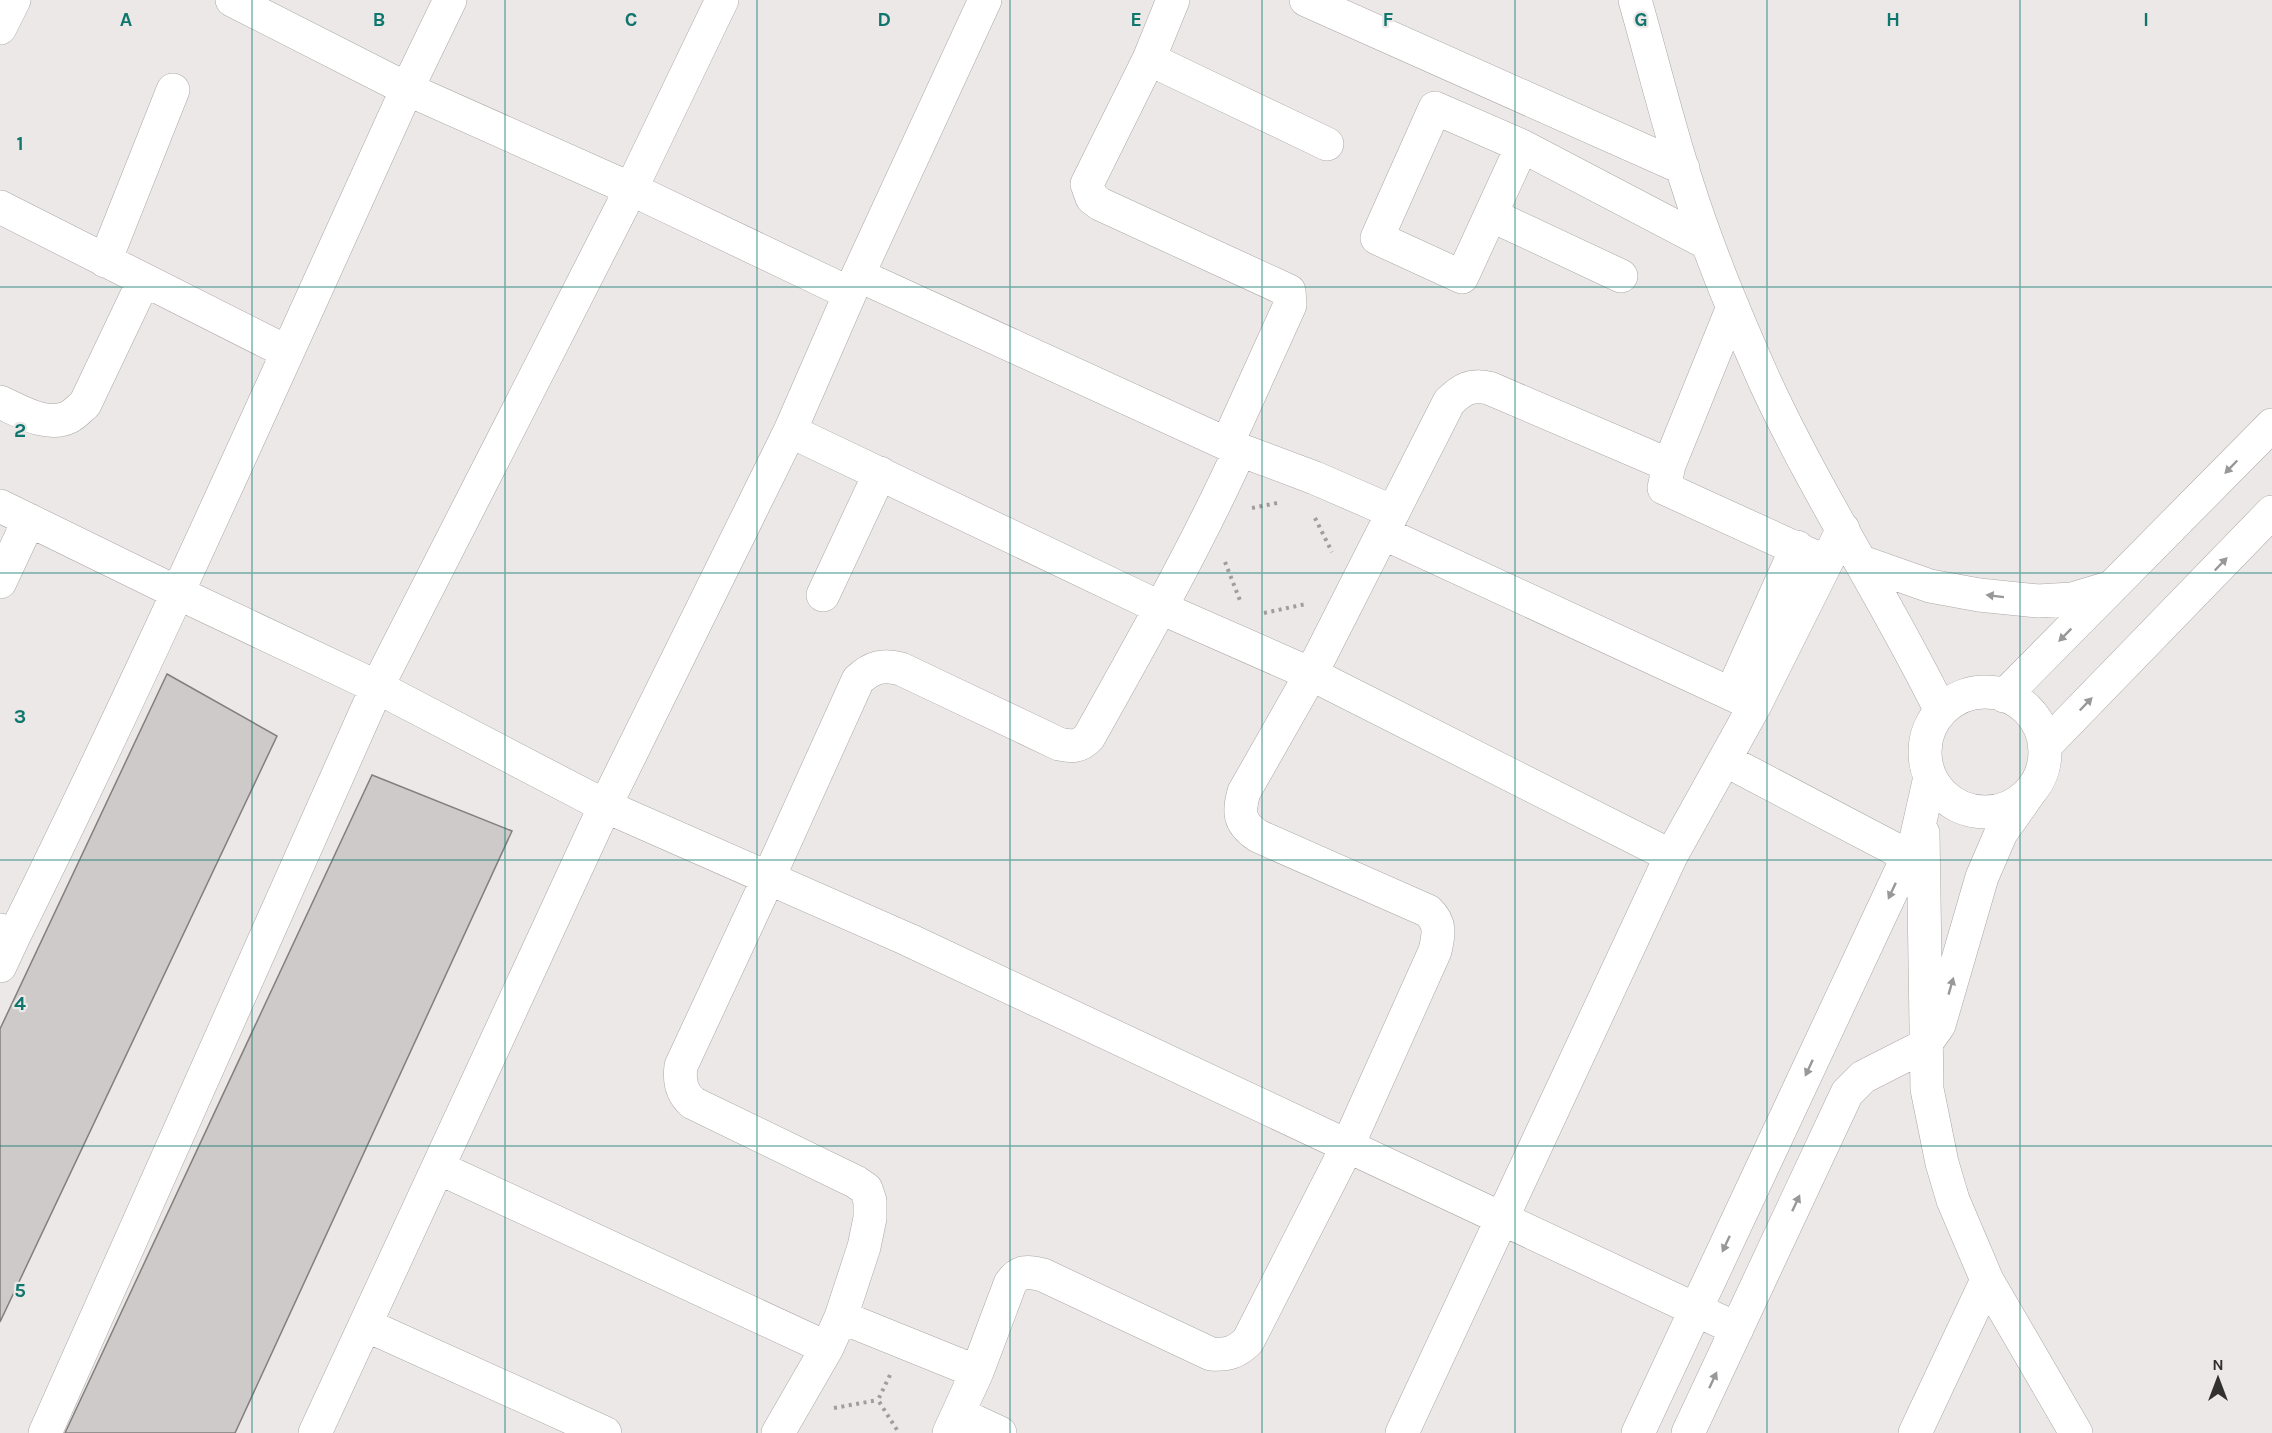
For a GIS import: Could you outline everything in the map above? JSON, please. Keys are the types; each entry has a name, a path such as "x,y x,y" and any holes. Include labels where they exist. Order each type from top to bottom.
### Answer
{"street":[{"path":"0,28 14,0"},
{"path":"232,0 407,89 630,189 1234,447 1310,487 1388,523 1743,699"},
{"path":"0,966 7,933 126,705 407,89 450,0"},
{"path":"45,1433 377,687 630,189 722,0"},
{"path":"315,1433 605,806 790,431 853,284 985,0"},
{"path":"778,1433 827,1348 840,1317 864,1247 870,1201 866,1189 856,1182 693,1103 687,1098 680,1084 681,1066 858,680 868,671 879,666 901,669 1059,744 1076,746 1089,737 1209,518 1234,447 1290,305 1289,291 1284,288 1100,204 1092,198 1087,184 1149,59 1173,0"},
{"path":"1306,0 1683,168"},
{"path":"1635,0 1683,168 1707,243 1733,307 1771,394 1913,654 1941,711"},
{"path":"1149,59 1327,144"},
{"path":"1452,67 1377,238 1462,277 1522,146"},
{"path":"105,261 173,90"},
{"path":"1435,108 1522,146 1707,243"},
{"path":"0,207 287,352"},
{"path":"1491,215 1621,276"},
{"path":"0,402 29,416 52,421 70,416 85,404 144,280"},
{"path":"1733,307 1669,465 1664,488 1826,562"},
{"path":"1000,1433 954,1424 977,1372 1010,1284 1015,1275 1023,1272 1043,1275 1211,1354 1226,1355 1239,1350 1248,1341 1347,1147 1435,951 1438,926 1435,918 1428,911 1258,836 1249,830 1239,809 1244,792 1311,674 1449,402 1466,387 1489,388 1669,465"},
{"path":"2004,696 2272,425"},
{"path":"790,431 1161,608 1241,628 1311,674 1671,856"},
{"path":"823,595 880,473"},
{"path":"0,506 377,687 605,806 909,940 1737,1329"},
{"path":"2045,746 2272,512"},
{"path":"0,582 29,520"},
{"path":"1743,699 1826,562 1843,529"},
{"path":"1402,1433 1671,856 1725,760 1743,699 1797,547"},
{"path":"1862,562 1930,586 2038,602 2072,599 2114,587"},
{"path":"1688,1433 1847,1093 1863,1077 1924,1046 1939,1025 1982,877 2001,833 2040,778 2045,746 2041,730 2032,715 2019,703 1988,692 1970,694 1954,700 1941,711 1931,725 1926,742 1925,760 1930,777 1941,794 1958,806 1978,812 1999,811 2018,802 2030,792"},
{"path":"1725,760 1908,856"},
{"path":"1638,1433 1916,839 1930,777"},
{"path":"1922,810 1924,1046 1927,1089 1942,1163 1953,1200 1988,1280 2076,1433"},
{"path":"439,1168 827,1348"},
{"path":"1915,1433 1988,1280"},
{"path":"840,1317 977,1372"},
{"path":"366,1325 605,1433"}],"path":[{"path":"1310,487 1353,594 1241,628 1209,518 1310,487"},
{"path":"899,1433 878,1400 907,1342"}],"building":[{"path":"167,674 277,736 0,1322 0,1029"},
{"path":"372,775 512,831 235,1433 65,1433"}]}
